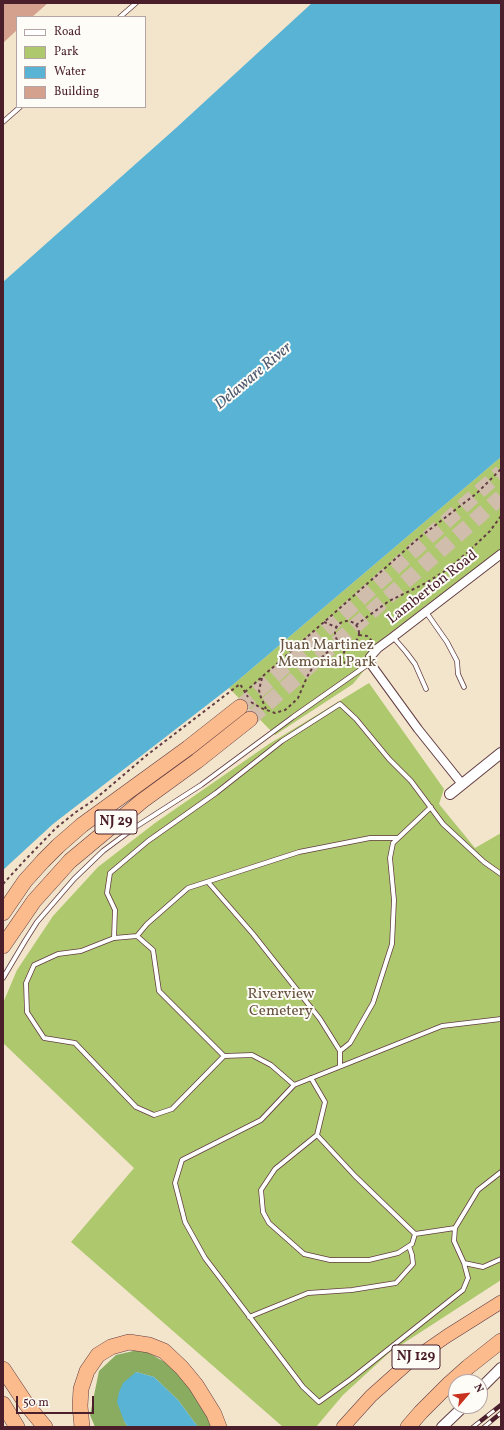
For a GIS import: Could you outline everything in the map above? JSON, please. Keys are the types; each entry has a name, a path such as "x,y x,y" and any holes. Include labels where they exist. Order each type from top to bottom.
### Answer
{"highway":[{"name":"NJ 29","path":"3,913 25,881 42,861 64,840 82,825 188,748 240,708"},
{"name":"NJ 29","path":"3,946 34,901 70,861 142,801 197,761 250,719"},
{"name":"NJ 129","path":"343,1427 372,1396 408,1363 501,1302"},
{"path":"408,1427 449,1384 501,1341"},
{"path":"82,1427 80,1406 81,1389 87,1371 98,1355 111,1347 129,1342 139,1342 158,1348 173,1360 196,1385 214,1414 219,1427"},
{"path":"3,1369 26,1405 45,1427"},
{"path":"3,1404 17,1427"},
{"path":"3,1424 6,1427"}],"street":[{"name":"Lamberton Road","path":"368,664 370,657 378,648 501,554"},
{"path":"368,664 462,784"},
{"path":"450,794 501,753"},
{"path":"488,1381 501,1368"},
{"path":"442,1427 456,1414"}],"lane":[{"path":"121,16 136,3"},
{"path":"3,122 19,108"},
{"path":"426,612 447,642 457,661 458,674 464,687"},
{"path":"393,638 415,664 426,689"},
{"path":"3,978 37,922 74,879 103,851 134,828 215,776 293,717 368,664"},
{"path":"114,938 115,910 107,893 110,873 148,841 216,793 282,741 340,704 356,719 389,759 411,781 448,828 484,862 501,874"},
{"path":"340,1051 350,1043 373,1004 392,944 394,900 390,858 393,843 431,807"},
{"path":"294,1085 271,1065 252,1055 224,1056 172,1109 154,1115 136,1107 75,1043 44,1038 27,1012 26,982 34,965 58,954 81,951 114,938 136,936 147,924 188,888 299,852 370,838 398,838"},
{"path":"208,882 253,934 320,1019 340,1051 340,1066"},
{"path":"136,936 153,950 160,991 224,1056"},
{"path":"501,1019 442,1026 294,1085 261,1120 182,1160 175,1183 185,1222 205,1258 303,1387 319,1402 351,1379 463,1290 468,1278 464,1263 454,1241 455,1228 478,1190 501,1172"},
{"path":"311,1078 325,1102 317,1135 275,1169 261,1190 263,1212 269,1223 304,1254 330,1260 369,1260 398,1253 412,1244 415,1234"},
{"path":"317,1135 355,1176 415,1234"},
{"path":"415,1234 455,1228"},
{"path":"249,1317 308,1293 352,1290 396,1283 413,1264 412,1255 408,1246"},
{"path":"464,1263 483,1267 501,1259"}],"path":[{"path":"245,692 420,537 476,493 501,469"},
{"path":"356,625 389,601 426,583 448,569 490,531 501,516"},
{"path":"345,621 353,622 356,625 359,635 355,642 347,645 338,642 334,635 338,624 345,621"},
{"path":"324,622 336,627"},
{"path":"359,635 366,636 374,642"},
{"path":"94,800 147,755 240,684 252,703 275,713 284,710 293,704 298,698 314,665 338,642"},
{"path":"347,645 342,657 345,663 356,669 368,664"},
{"path":"262,678 259,690 266,709"}],"green space":[{"name":"Juan Martinez Memorial Park","path":"501,457 501,554 378,648 370,663 353,684 275,735 229,688"},
{"name":"Riverview Cemetery","path":"369,683 444,789 439,804 475,848 501,833 501,1280 390,1352 343,1395 316,1427 283,1427 71,1242 134,1168 3,1043 3,1003 17,970 53,916 98,867 155,823 269,744"},
{"path":"142,1349 175,1368 209,1415 212,1427 198,1427 178,1400 154,1377 136,1372 124,1421 128,1427 95,1427 90,1415 99,1371 116,1355"}],"water":[{"name":"Delaware River","path":"312,3 501,3 501,457 229,688 53,824 3,870 3,282 176,128"},
{"path":"136,1372 154,1377 178,1400 198,1427 128,1427 124,1421 117,1402 123,1383"}],"building":[{"path":"3,3 48,3 33,16 16,16 16,31 3,43"}],"tunnel":[{"path":"240,707 501,472"},
{"path":"250,719 501,497"}],"railway":[{"path":"473,1427 501,1405"},
{"path":"484,1427 501,1413"}]}
